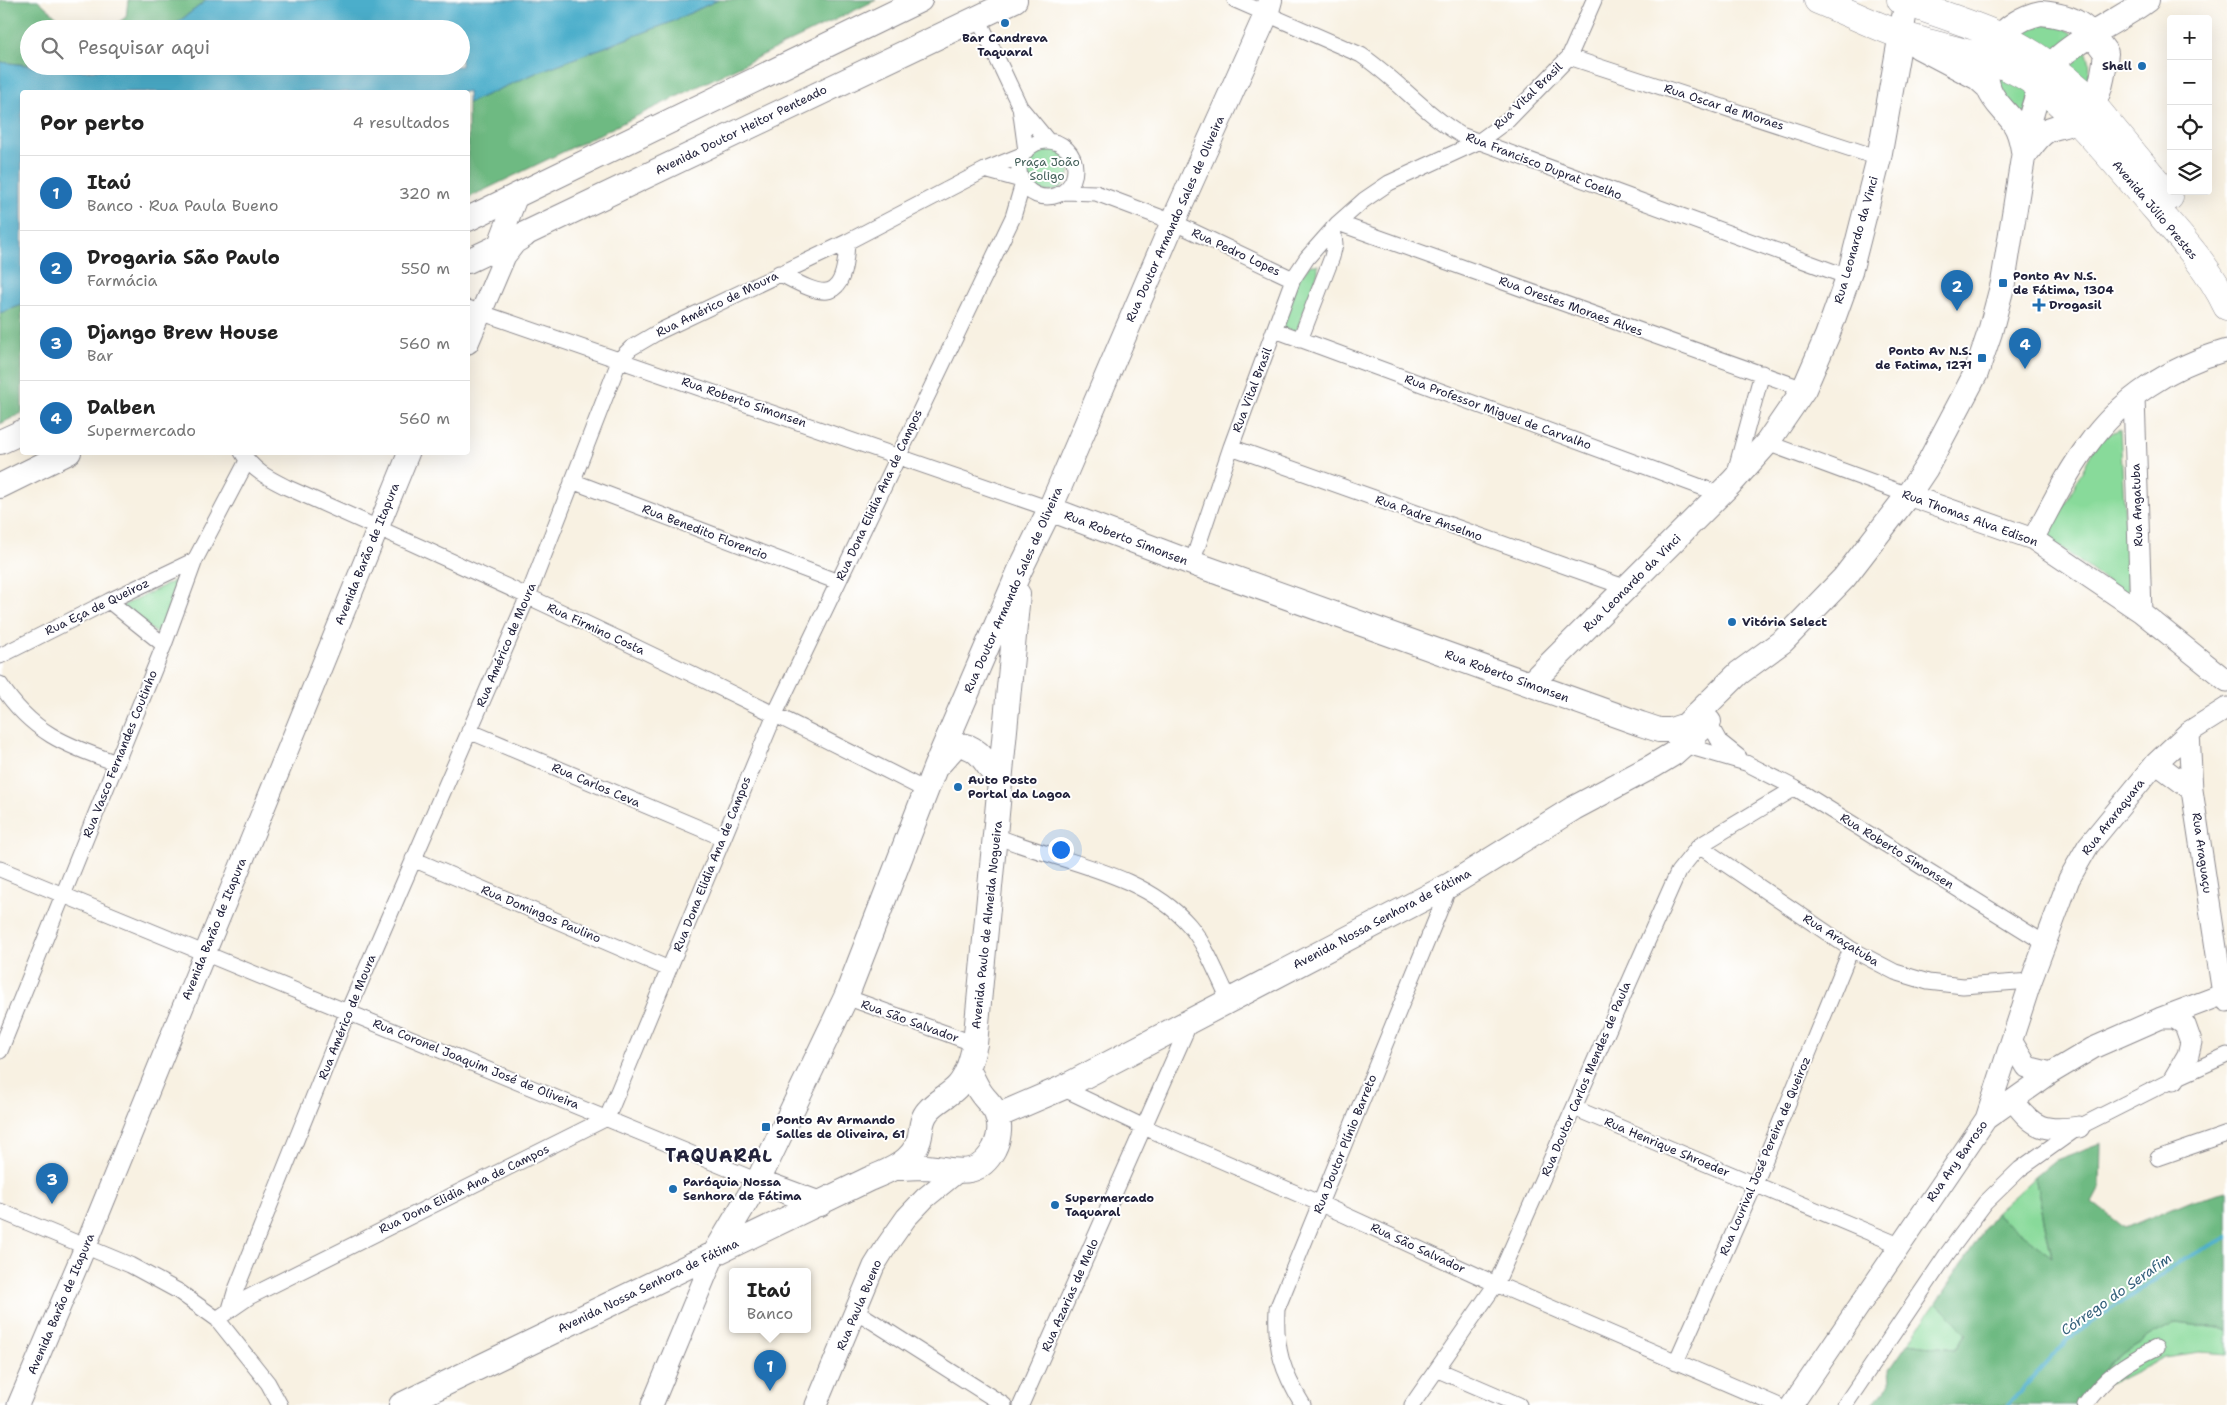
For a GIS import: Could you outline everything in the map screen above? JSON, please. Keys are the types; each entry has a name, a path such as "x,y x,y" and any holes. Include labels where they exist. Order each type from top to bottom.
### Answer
{"highway":[{"path":"1818,0 1901,34 1988,74 2045,77"},
{"path":"1905,1 1999,36 2084,113"},
{"name":"Avenida Júlio Prestes","path":"2084,113 2202,235 2227,268"},
{"name":"Avenida Júlio Prestes","path":"2084,113 2091,135 2185,243 2210,277 2227,306"}],"main road":[{"path":"470,217 920,0"},
{"name":"Avenida Doutor Heitor Penteado","path":"470,259 758,120 1014,0"},
{"name":"Rua Leonardo da Vinci","path":"1530,684 1727,487 1767,443 1804,389 1827,336 1848,278 1879,158 1905,1"},
{"name":"Rua Doutor Armando Sales de Oliveira","path":"715,1253 758,1181 846,997 935,768 1020,570 1050,509 1268,7"},
{"path":"2024,156 2020,135 2014,122 2001,110 1988,74 1999,36 2011,25 2032,15 2058,15 2073,19 2095,21 2110,19 2136,10"},
{"path":"2099,44 2115,35 2136,10"},
{"path":"2024,156 2036,140 2048,130 2084,113 2100,91 2099,44 2073,19"},
{"name":"Avenida Nossa Senhora de Fátima","path":"997,1116 1062,1088 1450,885 1593,796 1653,766 1684,745 1709,723 1758,674 1783,640 1844,578 1908,495 1938,448 1982,358 2003,283 2030,120 2045,77 2068,49 2099,44"},
{"path":"471,310 517,196"},
{"path":"471,310 515,243 541,226"},
{"path":"2033,539 2087,445 2110,417 2134,397 2172,371 2204,356 2227,350"},
{"name":"Rua Angatuba","path":"2134,397 2141,612"},
{"path":"0,442 20,433"},
{"path":"0,486 63,455"},
{"name":"Avenida Barão de Itapura","path":"31,1405 90,1247 383,530 408,455"},
{"name":"Avenida Barão de Itapura","path":"383,530 420,455"},
{"name":"Rua Thomas Alva Edison","path":"1908,495 2033,539 2141,612 2227,681"},
{"name":"Rua Roberto Simonsen","path":"1050,509 1192,563 1641,724"},
{"name":"Avenida Paulo de Almeida Nogueira","path":"968,1070 975,1044 1020,570"},
{"name":"Avenida Nossa Senhora de Fátima","path":"1641,724 1659,730 1671,730 1686,725 1739,673 1783,640"},
{"name":"Rua Araraquara","path":"1986,1119 2031,981 2069,879 2088,846 2156,763 2189,732 2227,708"},
{"path":"1641,724 1666,739 1684,745"},
{"path":"1593,796 1634,764 1646,752 1650,739 1641,724"},
{"name":"Rua Araguaçu","path":"2189,732 2192,790 2226,996"},
{"path":"935,768 956,746 966,745 976,749 999,782"},
{"path":"2156,763 2192,790"},
{"name":"Rua Ary Barroso","path":"1792,1405 1898,1245 1986,1119 2051,1073 2093,1048 2161,1018 2226,996"},
{"path":"2161,1018 2176,1018 2185,1025 2191,1042 2188,1055 2174,1079"},
{"path":"2012,1042 2027,1067 2051,1073"},
{"path":"895,1168 925,1167 957,1172 967,1171 980,1165 990,1156 997,1143 999,1129 997,1116 979,1091 968,1070"},
{"path":"895,1168 909,1156 919,1141 921,1125 928,1111 958,1086 968,1070"},
{"path":"2014,1101 2022,1114 2038,1127 2058,1130 2079,1127"},
{"name":"Avenida Nossa Senhora de Fátima","path":"401,1405 895,1168"},
{"name":"Rua Paula Bueno","path":"816,1405 874,1266 906,1218 925,1198 957,1172"},
{"path":"758,1181 820,1204"},
{"name":"Avenida Barão de Itapura","path":"18,1405 90,1247"},
{"path":"652,1405 715,1253"}],"street":[{"name":"Rua Francisco Duprat Coelho","path":"1235,0 1268,7 1361,55 1377,65 1443,124 1461,135 1848,278"},
{"name":"Rua Vital Brasil","path":"1192,563 1231,447 1293,278 1307,258 1335,226 1364,200 1390,183 1478,142 1508,120 1568,57 1594,0"},
{"path":"978,18 1020,108 1048,141"},
{"name":"Rua Oscar de Moraes","path":"1568,57 1879,158"},
{"path":"1020,108 1024,153 1019,166 1022,182"},
{"path":"985,170 1022,182 1040,196 1051,197 1064,192 1074,174 1072,156 1066,148 1048,141 1040,142 1024,153"},
{"name":"Rua Américo de Moura","path":"230,1309 235,1292 348,1011 528,596 620,359 631,348 660,331 847,242 985,170 1024,153"},
{"path":"1074,165 1096,193"},
{"name":"Rua Dona Elidia Ana de Campos","path":"217,1318 249,1297 607,1118 774,714 1013,217 1022,182"},
{"name":"Rua Pedro Lopes","path":"1064,192 1096,193 1173,222 1293,278"},
{"name":"Rua Dona Elidia Ana de Campos","path":"1013,217 1040,196"},
{"path":"1300,340 1332,257 1335,244 1335,226"},
{"name":"Rua Orestes Moraes Alves","path":"1335,226 1804,389"},
{"path":"779,273 808,289 823,292 835,289 843,277 847,242"},
{"name":"Rua Roberto Simonsen","path":"471,310 620,359 1050,509"},
{"name":"Rua Professor Miguel de Carvalho","path":"1275,330 1727,487"},
{"name":"Rua Leonardo da Vinci","path":"1727,487 1762,373"},
{"name":"Rua Thomas Alva Edison","path":"1767,443 1908,495"},
{"name":"Rua Padre Anselmo","path":"1231,447 1627,588"},
{"name":"Rua Firmino Costa","path":"244,457 260,474 286,487 528,596 774,714 927,791"},
{"name":"Rua Vasco Fernandes Coutinho","path":"0,1051 6,1021 62,896 117,763 164,646 195,560 244,457"},
{"name":"Rua Benedito Florencio","path":"572,481 838,582"},
{"name":"Rua Eça de Queiroz","path":"0,656 109,600 195,560"},
{"path":"109,600 164,646"},
{"path":"0,684 20,711 47,735 80,750 117,763"},
{"name":"Rua Roberto Simonsen","path":"1709,723 1719,741 1746,763"},
{"name":"Rua Carlos Ceva","path":"469,732 723,838"},
{"name":"Rua Roberto Simonsen","path":"1684,745 1746,763 1795,788 2046,944"},
{"name":"Rua Doutor Carlos Mendes de Paula","path":"1412,1405 1496,1284 1664,899 1678,872 1699,846 1795,788"},
{"path":"996,836 1023,848 1074,862 1128,881 1172,908 1190,926 1229,999"},
{"name":"Rua Araçatuba","path":"1699,846 1851,949 1895,972 1928,982 1963,986 2031,981"},
{"name":"Rua Domingos Paulino","path":"413,859 669,969"},
{"name":"Rua Coronel Joaquim José de Oliveira","path":"0,868 62,896 210,954 758,1181"},
{"name":"Rua Doutor Plínio Barreto","path":"1302,1405 1287,1379 1278,1354 1276,1332 1277,1309 1450,885"},
{"name":"Rua Lourival José Pereira de Queiroz","path":"1676,1362 1754,1184 1851,949"},
{"name":"Rua São Salvador","path":"846,997 975,1044"},
{"name":"Rua Azarias de Melo","path":"1020,1405 1191,1020"},
{"path":"1845,1405 1947,1254 1985,1203 2020,1169 2079,1127 2174,1079 2227,1055"},
{"name":"Rua São Salvador","path":"1062,1088 1144,1127 1321,1204 1496,1284 1776,1405"},
{"name":"Rua Henrique Shroeder","path":"1574,1108 1898,1245"},
{"path":"2158,1158 2227,1134"},
{"path":"0,1210 130,1265 178,1291 217,1318 268,1383 280,1405"},
{"path":"856,1311 1004,1405"},
{"path":"2085,1405 2099,1385 2116,1371 2134,1358 2156,1348"},
{"path":"1438,1370 1519,1405"}],"green space":[{"path":"0,0 38,0 61,20 20,20 20,64 0,62"},
{"path":"128,0 207,0 181,20 122,20 126,17"},
{"path":"718,0 876,0 470,197 470,102 538,72 669,23"},
{"path":"2041,22 2062,28 2073,34 2086,51 2090,69 2086,86 2076,101 2062,112 2046,118 2028,116 2010,105 1995,78 2011,34"},
{"name":"Praça João Soligo","path":"1047,146 1060,150 1066,156 1070,169 1066,182 1060,188 1047,192 1034,188 1028,182 1024,169 1028,156 1034,150"},
{"path":"1310,265 1318,265 1318,272 1297,330 1293,332 1280,327 1297,280"},
{"path":"20,306 20,414 0,424 0,313"},
{"path":"2120,429 2129,598 2048,538 2098,440"},
{"path":"180,578 159,635 120,607"},
{"path":"2101,1143 2100,1187 2092,1202 2125,1228 2189,1201 2227,1191 2227,1331 2220,1328 2175,1323 2152,1335 2110,1362 2078,1405 1871,1405 1891,1383 1890,1369 1908,1343 1955,1349 1967,1333 1936,1303 1995,1213 2052,1257 2035,1177 2056,1160"},
{"path":"2035,1177 2052,1258 1995,1213"},
{"path":"1936,1303 1967,1332 1955,1349 1908,1343"},
{"path":"2175,1323 2220,1328 2227,1331 2227,1354 2200,1352 2165,1357 2111,1384 2093,1386 2110,1362 2152,1335"}],"water":[{"path":"207,0 718,0 669,23 538,72 470,102 470,90 20,90 20,306 0,313 0,62 20,64 20,75 470,75 470,20 181,20"}],"waterway":[{"name":"Córrego do Serafim","path":"2008,1405 2069,1338 2185,1259 2227,1237"}],"place":[{"name":"Bar Candreva Taquaral","path":"1005,23"},
{"name":"Shell","path":"2142,66"},
{"name":"Ponto Av N.S. de Fátima, 1304","path":"2003,283"},
{"name":"Drogasil","path":"2039,305"},
{"name":"Drogaria São Paulo","path":"1957,311"},
{"name":"Ponto Av N.S. de Fatima, 1271","path":"1982,358"},
{"name":"Dalben","path":"2025,369"},
{"name":"Vitória Select","path":"1732,622"},
{"name":"Auto Posto Portal da Lagoa","path":"958,787"},
{"name":"Ponto Av Armando Salles de Oliveira, 61","path":"766,1127"},
{"name":"Paróquia Nossa Senhora de Fátima","path":"673,1189"},
{"name":"Django Brew House","path":"52,1204"},
{"name":"Supermercado Taquaral","path":"1055,1205"},
{"name":"Itaú","path":"770,1391"}],"district":[{"name":"TAQUARAL","path":"719,1156"}]}
